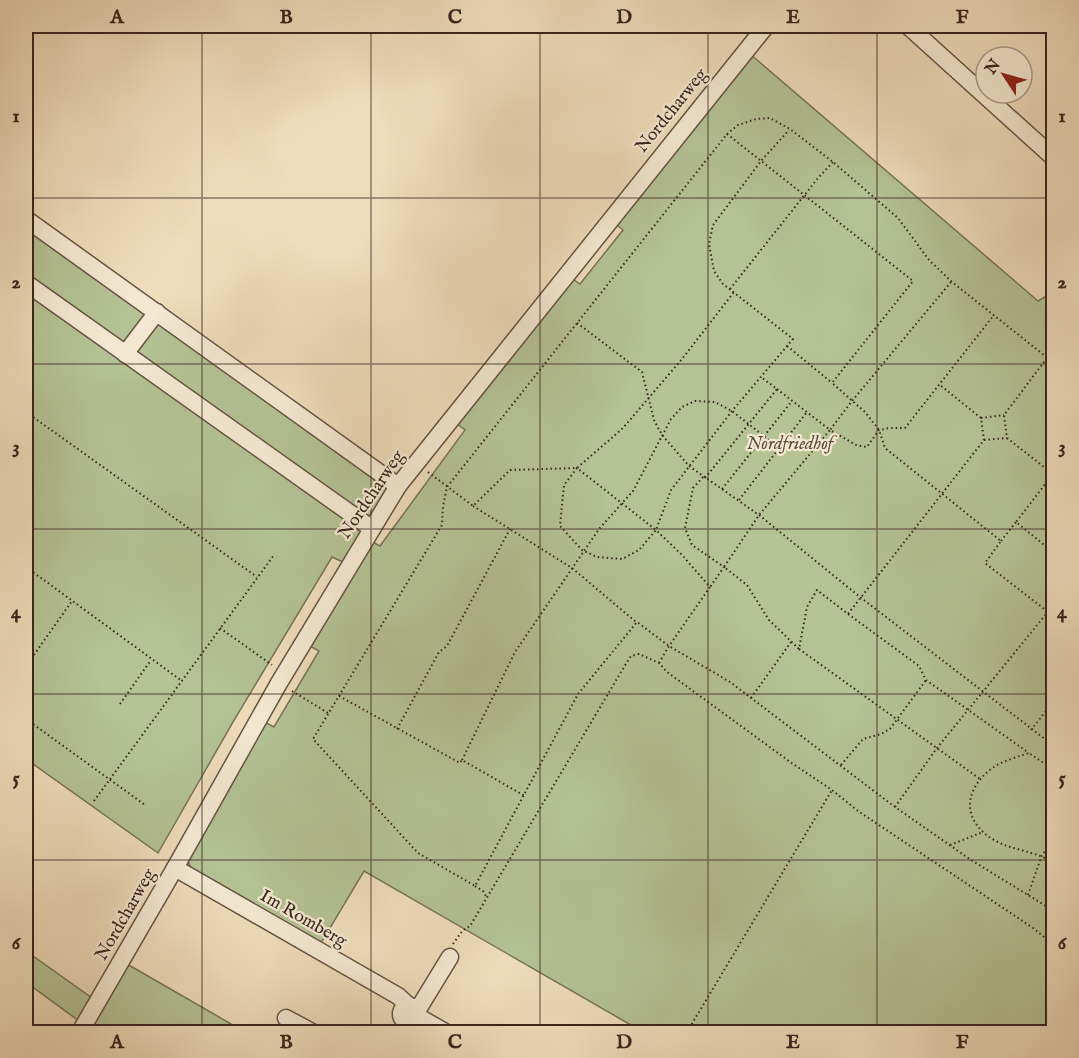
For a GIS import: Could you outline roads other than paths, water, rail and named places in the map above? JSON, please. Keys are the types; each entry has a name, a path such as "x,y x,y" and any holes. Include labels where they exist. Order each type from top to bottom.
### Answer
{"street":[{"name":"Nordcharweg","path":"80,1032 282,679 398,486 766,26"},
{"path":"908,26 1053,158"},
{"path":"26,219 398,486"},
{"path":"26,283 371,528"},
{"path":"125,354 157,312"},
{"name":"Im Romberg","path":"175,868 398,996 409,1017 445,1032"},
{"path":"409,1017 450,957"},
{"path":"286,1018 312,1032"}],"park label":[{"name":"Nordfriedhof","path":"790,444"}]}
